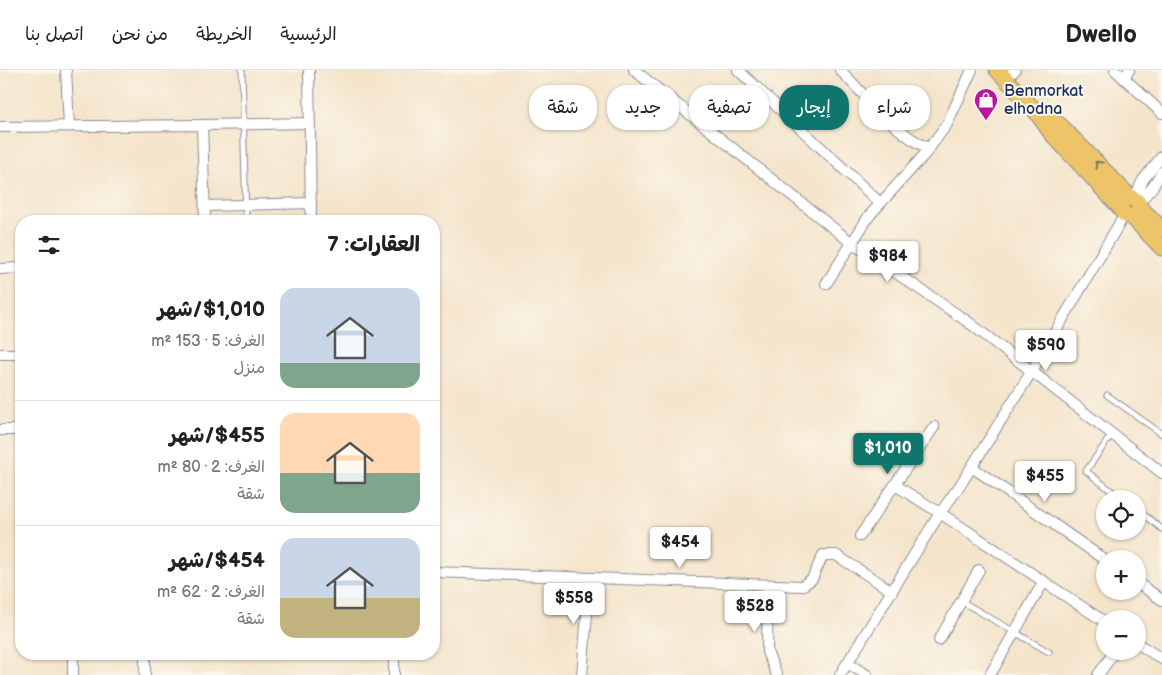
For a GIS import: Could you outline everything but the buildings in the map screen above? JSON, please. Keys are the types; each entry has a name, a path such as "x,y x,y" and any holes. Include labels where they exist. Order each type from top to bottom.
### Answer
{"main road":[{"path":"1006,73 1034,109 1060,125 1131,207 1162,248"},
{"path":"1131,207 1162,229"}],"street":[{"path":"66,70 69,126"},
{"path":"309,70 311,215"},
{"path":"634,70 852,243 972,324 1162,473"},
{"path":"738,70 880,203"},
{"path":"840,70 903,133 918,144 929,148"},
{"path":"826,284 869,216 929,148 947,124 972,70"},
{"path":"1115,70 1127,75 1162,113"},
{"path":"0,127 310,123"},
{"path":"202,125 205,215"},
{"path":"840,675 940,513 972,467 1032,372 1131,207 1143,180 1162,156"},
{"path":"1131,207 1151,189 1162,172"},
{"path":"204,206 311,203"},
{"path":"0,269 15,268"},
{"path":"0,354 15,354"},
{"path":"860,536 934,427"},
{"path":"0,430 15,430"},
{"path":"972,467 1096,554"},
{"path":"895,485 1096,616"},
{"path":"440,572 802,586 812,579 823,556 836,555 892,591"},
{"path":"939,640 979,570"},
{"path":"582,675 590,578"},
{"path":"990,675 1044,581"},
{"path":"768,585 767,652 777,675"},
{"path":"1146,589 1162,600"},
{"path":"1146,649 1162,659"},
{"path":"73,660 74,675"},
{"path":"145,660 145,675"},
{"path":"394,660 394,675"},
{"path":"1098,675 1109,660"},
{"path":"847,663 868,675"}],"lane":[{"path":"242,70 246,215"},
{"path":"1107,395 1162,434"},
{"path":"1110,490 1086,471 1112,434"},
{"path":"1146,516 1162,529"},
{"path":"961,601 1049,652"}],"place":[{"name":"Benmorkat elhodna","path":"986,121"}]}
